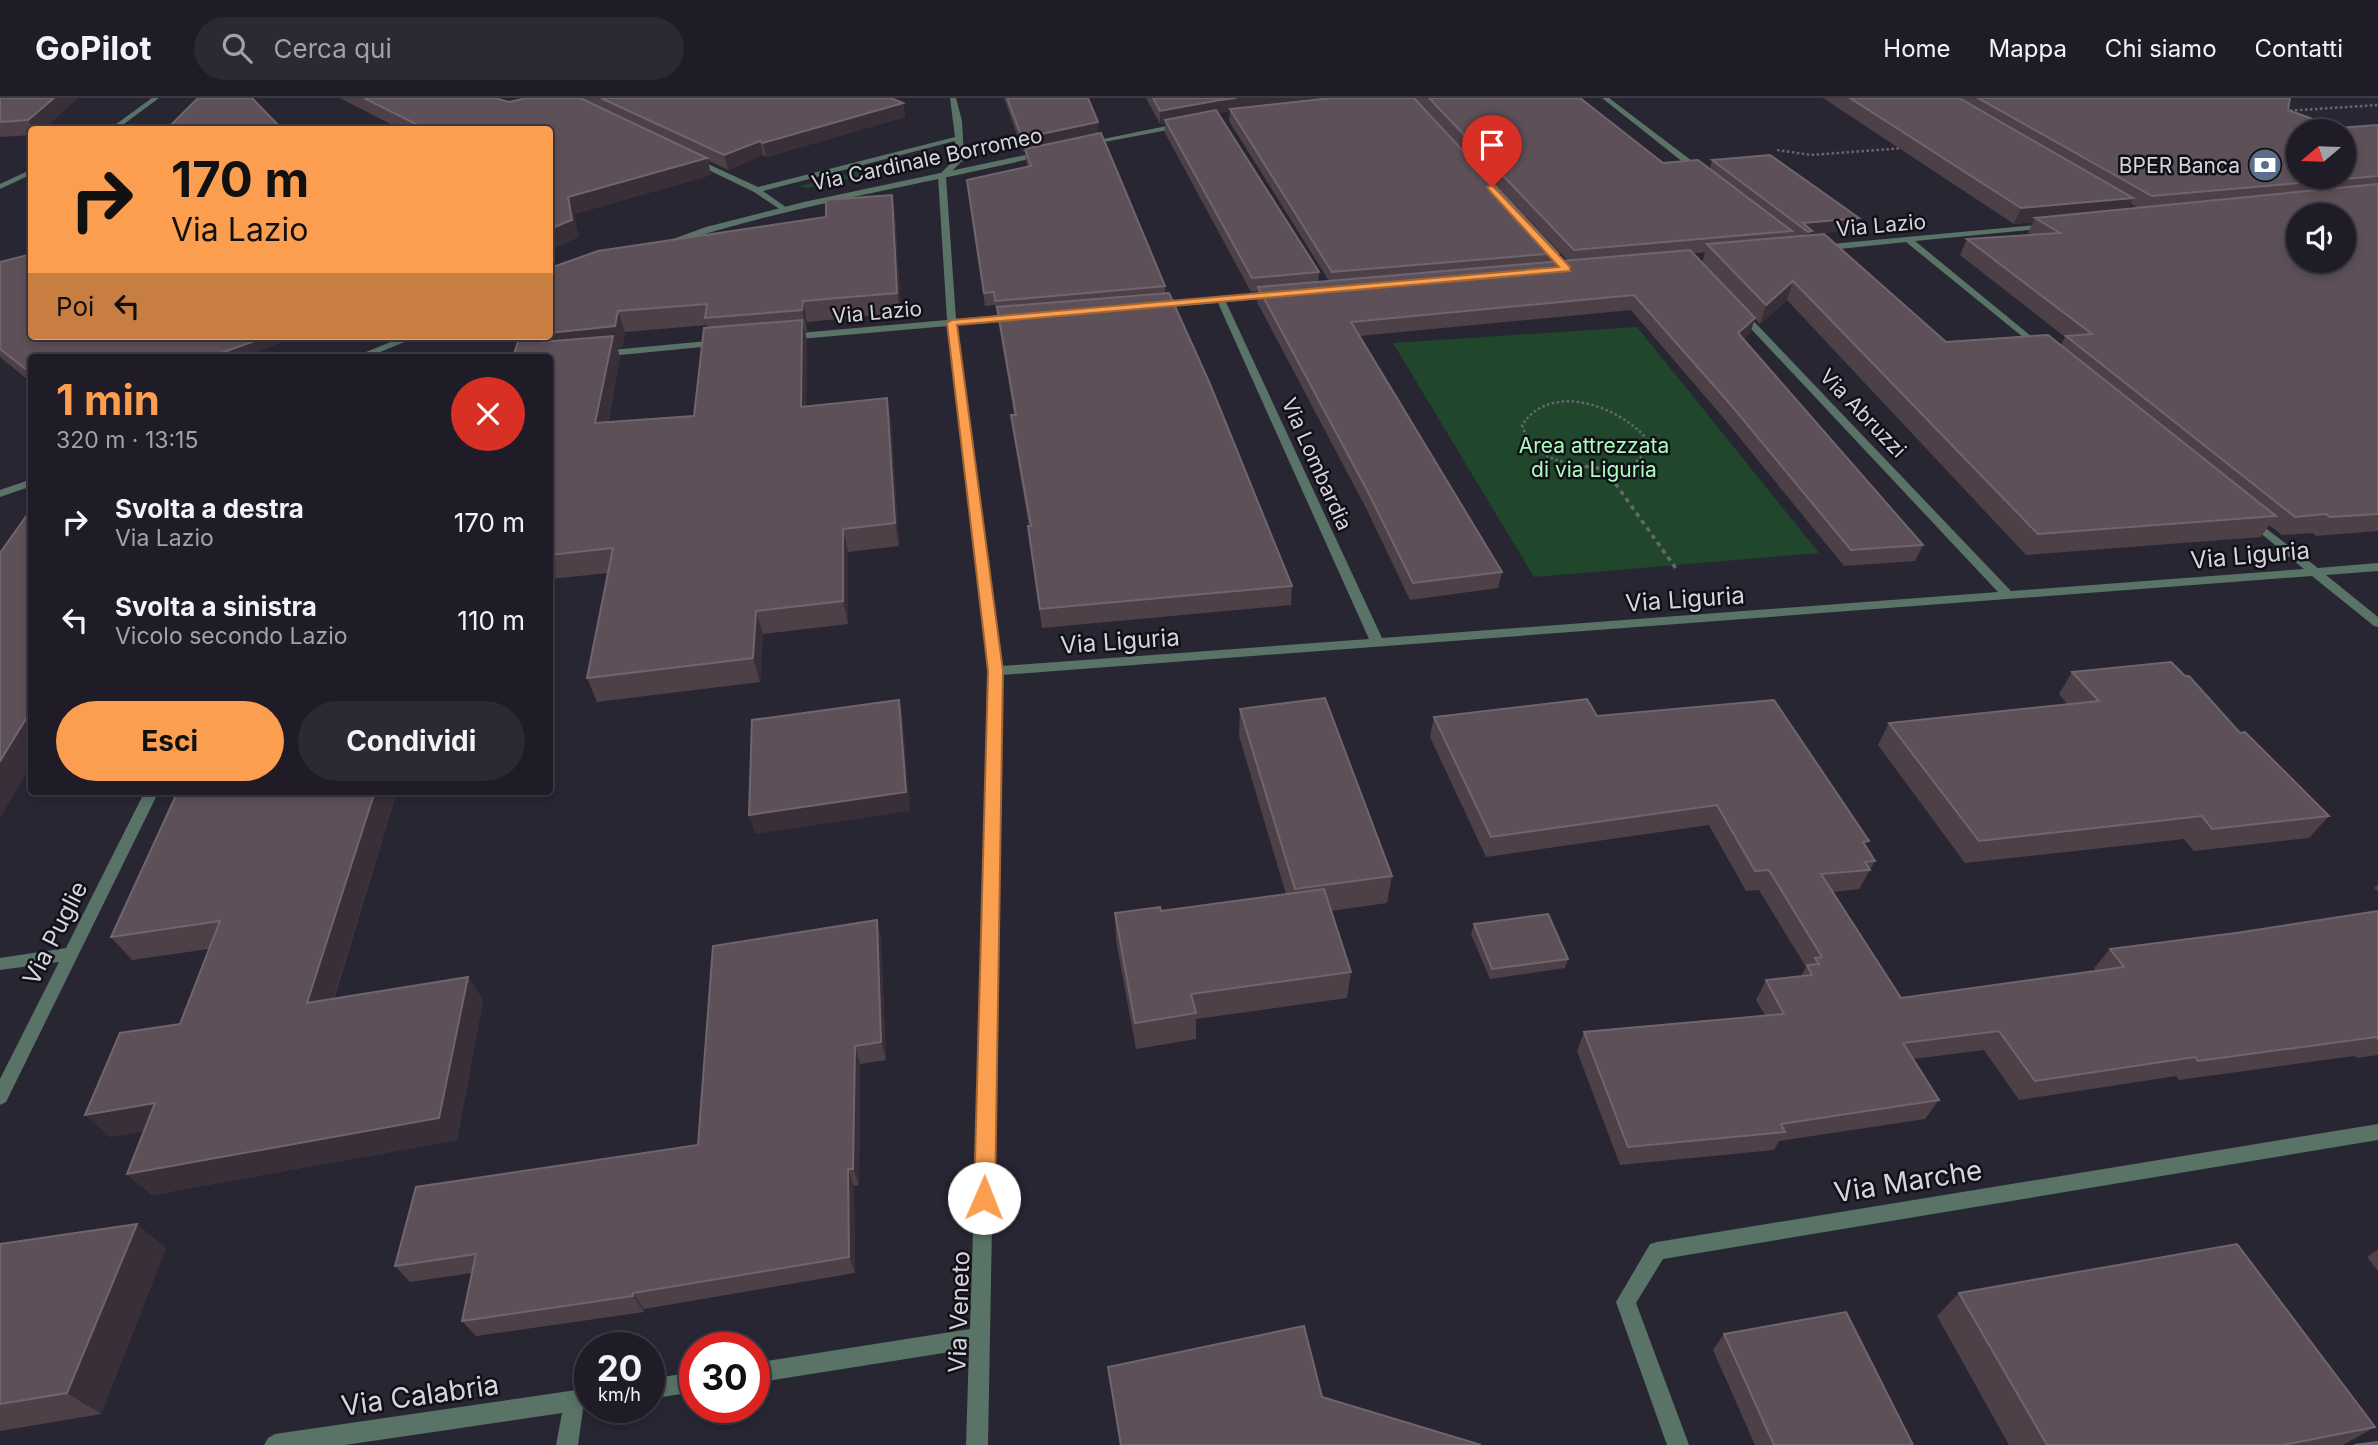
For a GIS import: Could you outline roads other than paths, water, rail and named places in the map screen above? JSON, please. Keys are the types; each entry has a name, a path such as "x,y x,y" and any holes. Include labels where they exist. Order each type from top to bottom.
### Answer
{"street":[{"path":"117,126 156,98"},
{"path":"942,176 960,159 953,98"},
{"path":"1605,98 1708,177"},
{"name":"Via Cardinale Borromeo","path":"1076,146 1194,122"},
{"path":"757,190 958,138"},
{"name":"Via Cardinale Borromeo","path":"656,247 705,229 1050,151"},
{"path":"682,155 757,190 784,210"},
{"path":"0,187 28,173"},
{"name":"Via Veneto","path":"942,176 952,323 996,671 977,1445"},
{"name":"Via Lazio","path":"1815,248 2059,225"},
{"path":"1908,240 2046,352"},
{"path":"1153,305 1287,293"},
{"name":"Via Abruzzi","path":"1728,299 2008,595"},
{"name":"Via Lombardia","path":"1222,300 1378,644"},
{"name":"Via Lazio","path":"771,339 1031,316"},
{"path":"372,354 405,340"},
{"path":"591,355 730,342"},
{"path":"0,494 28,484"},
{"path":"2246,517 2378,623"},
{"name":"Via Liguria","path":"996,671 2378,566"},
{"name":"Via Puglie","path":"0,1097 150,795"},
{"path":"0,964 70,954"},
{"name":"Via Marche","path":"1678,1445 1626,1302 1657,1251 2378,1132"},
{"path":"770,1370 981,1337"},
{"name":"Via Calabria","path":"275,1445 574,1401"},
{"name":"Via Calabria","path":"567,1445 574,1423"}],"place":[{"name":"BPER Banca","path":"2265,165"}],"park label":[{"name":"Area attrezzata di via Liguria","path":"1594,457"}]}
